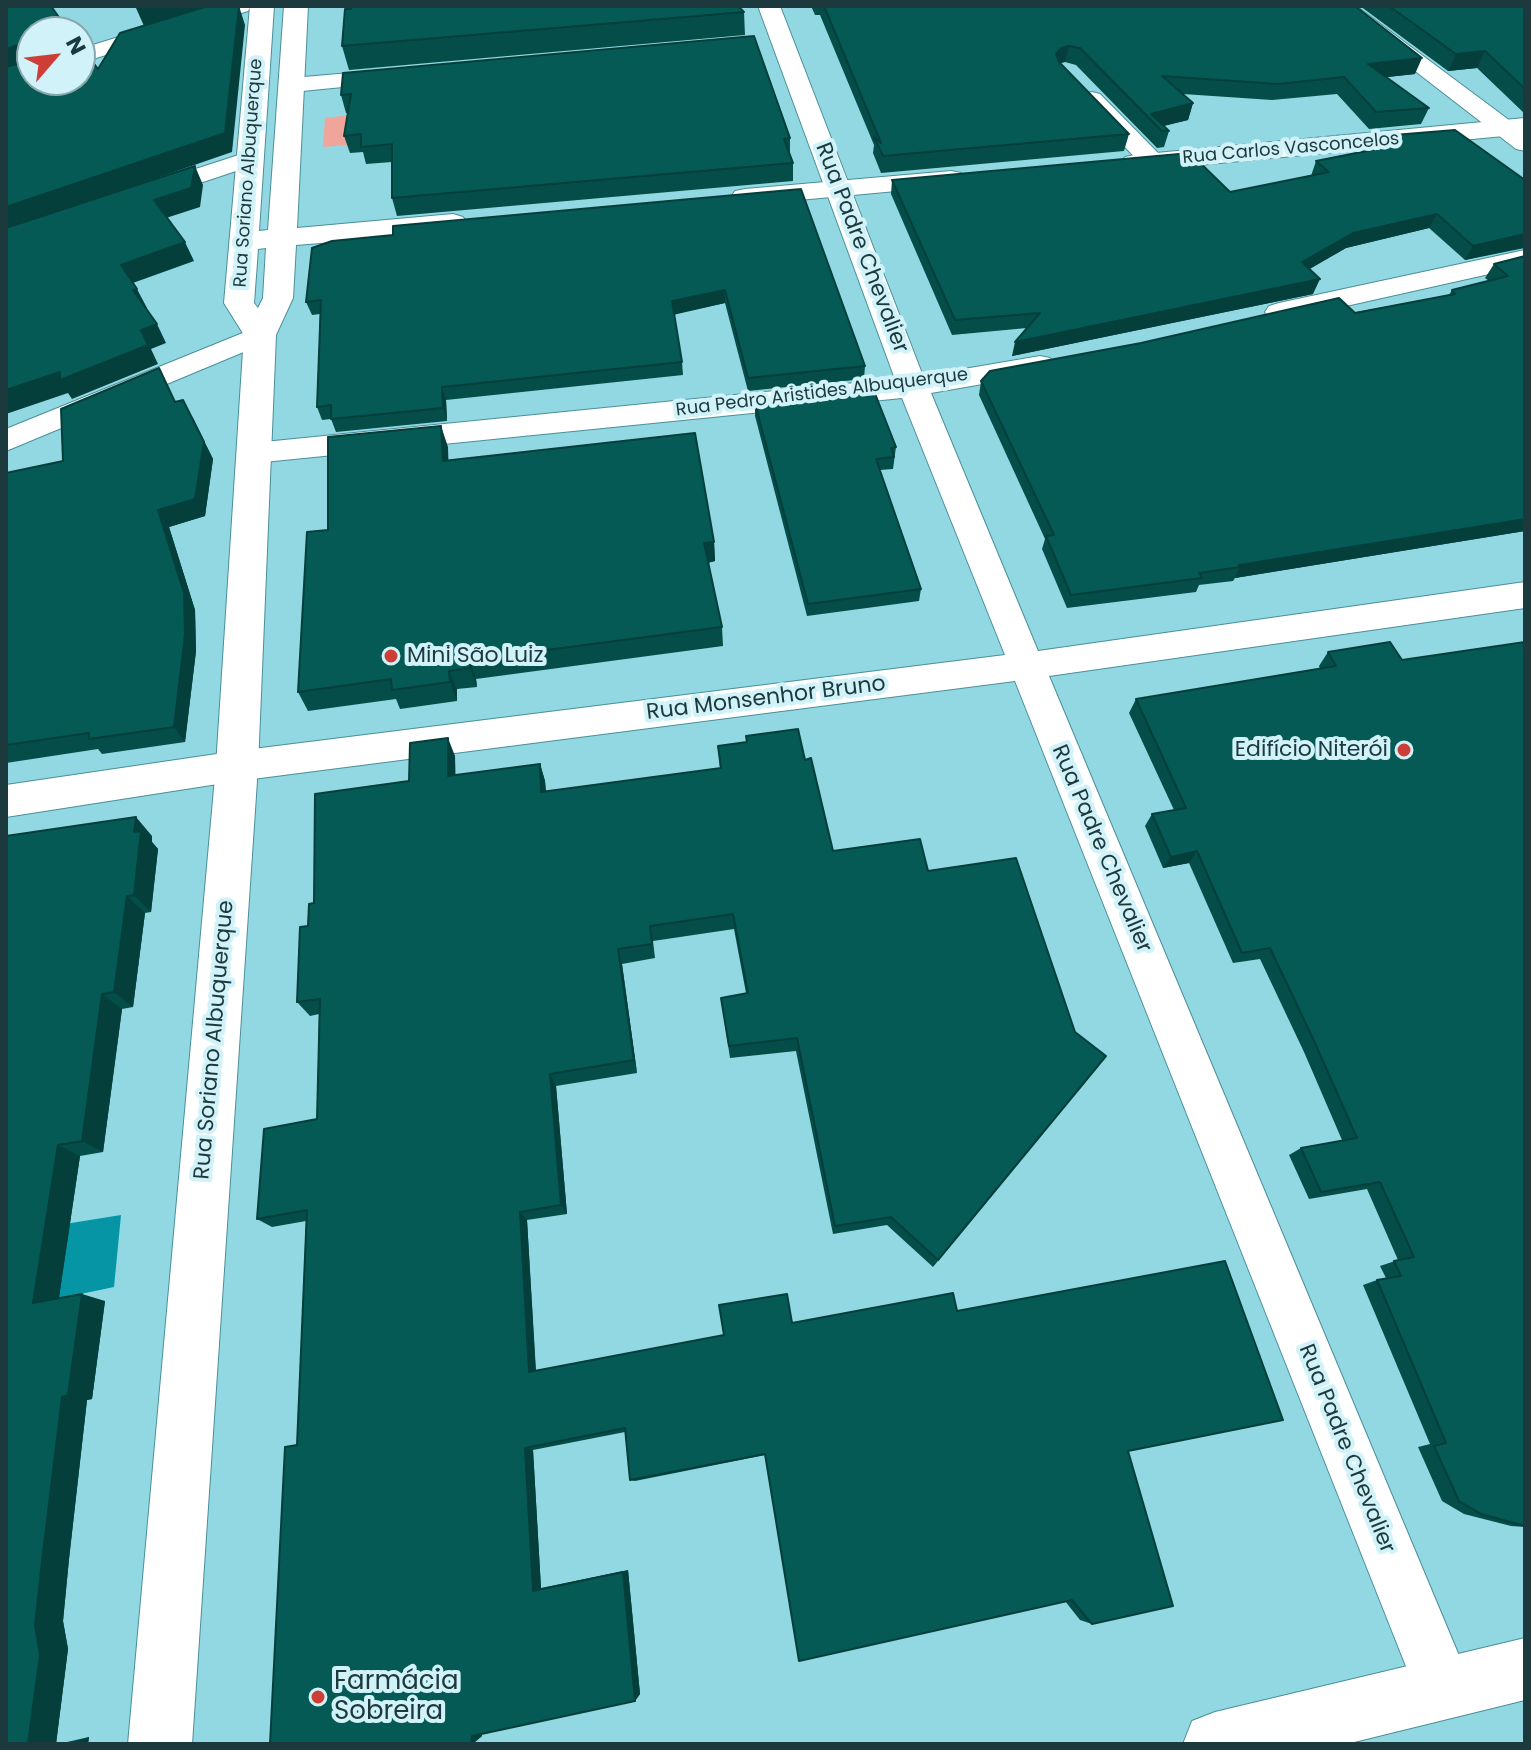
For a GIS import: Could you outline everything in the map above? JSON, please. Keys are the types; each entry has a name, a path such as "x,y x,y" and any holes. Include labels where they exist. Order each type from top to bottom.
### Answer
{"main road":[{"name":"Rua Soriano Albuquerque","path":"260,335 239,303 262,6"},
{"name":"Rua Soriano Albuquerque","path":"160,1744 237,766 260,335 278,298 296,6"},
{"name":"Rua Carlos Vasconcelos","path":"1106,166 1519,133"},
{"path":"713,200 981,177"},
{"path":"244,241 476,221"},
{"path":"1215,1744 1525,1669"}],"street":[{"path":"96,51 240,6"},
{"path":"1342,6 1519,133"},
{"name":"Rua Padre Chevalier","path":"773,30 839,189 913,387 1444,1689"},
{"path":"292,85 423,73"},
{"path":"1074,81 1153,162"},
{"path":"124,200 251,158"},
{"path":"1259,317 1525,258"},
{"path":"6,441 260,335"},
{"name":"Rua Pedro Aristides Albuquerque","path":"254,453 913,387 1064,360"},
{"name":"Rua Monsenhor Bruno","path":"6,801 237,766 1026,666 1525,595"}],"shaded area":[{"path":"351,115 350,145 323,147 325,118"}],"water":[{"path":"121,1215 114,1287 52,1300 65,1224"}],"building":[{"path":"6,6 51,6 58,16 16,16 16,46 6,49"},
{"path":"208,6 239,6 225,133 6,207 6,67 16,64 16,96 96,96 96,66 98,69 120,33"},
{"path":"351,6 738,6 744,12 342,46 345,9 351,9"},
{"path":"824,6 1355,6 1422,58 1368,64 1429,108 1376,112 1344,77 1278,84 1162,76 1193,103 1151,114 1169,131 1162,131 1080,48 1069,46 1061,48 1056,54 1059,62 1129,134 883,156 874,137 881,143"},
{"path":"1389,6 1525,6 1525,89 1485,51 1456,54"},
{"path":"754,36 790,138 784,139 793,163 392,198 392,144 361,147 361,134 344,136 351,94 341,95 343,73"},
{"path":"1455,130 1525,180 1525,234 1473,246 1437,214 1353,233 1302,262 1320,279 1015,342 1040,313 955,320 892,180 1190,153 1230,192 1329,172 1316,161 1402,144 1394,135"},
{"path":"195,166 191,188 154,200 185,242 121,265 137,289 133,290 157,324 141,330 148,345 60,380 60,372 6,390 6,228"},
{"path":"801,189 865,366 748,378 725,290 672,301 682,362 442,387 443,408 331,419 331,405 317,407 321,300 306,302 312,248 332,241 393,235 393,226"},
{"path":"1525,256 1525,519 1239,565 1199,573 1202,578 1071,595 1046,536 1054,535 981,381 990,371 1141,343 1339,298 1355,313 1455,294 1452,290 1508,276 1494,264"},
{"path":"159,368 175,402 183,400 204,442 195,499 158,510 184,593 185,634 174,727 89,739 89,733 6,745 6,473 63,461 61,409"},
{"path":"874,391 896,447 891,448 894,457 876,459 921,589 808,604 755,403"},
{"path":"441,426 443,461 695,433 714,542 704,543 722,627 470,660 470,668 449,671 450,682 392,690 391,679 298,692 307,532 328,530 328,437"},
{"path":"1390,642 1402,660 1525,642 1525,1526 1481,1514 1459,1501 1434,1446 1446,1443 1377,1280 1401,1276 1394,1261 1414,1257 1380,1182 1321,1192 1301,1148 1357,1138 1315,1043 1270,948 1242,953 1197,851 1171,857 1152,814 1186,808 1136,699 1336,666 1328,652"},
{"path":"798,729 805,760 811,758 833,851 920,839 928,871 1016,858 1075,1032 1106,1056 938,1260 891,1217 835,1226 797,1038 729,1046 721,998 748,993 733,914 650,926 652,944 618,949 634,1060 550,1074 561,1205 520,1212 529,1372 724,1335 719,1305 787,1294 792,1323 953,1293 957,1311 1225,1261 1283,1420 1128,1451 1173,1606 1092,1624 1072,1600 799,1661 765,1454 630,1480 625,1428 525,1448 533,1591 623,1572 635,1701 472,1736 471,1744 270,1744 285,1447 297,1445 307,1210 257,1219 264,1129 317,1119 320,999 297,1002 300,927 308,926 309,904 314,903 315,794 409,781 410,743 448,738 448,776 540,764 541,792 721,768 718,746 747,742 746,736"},
{"path":"136,817 134,832 141,831 134,895 127,896 114,992 102,994 82,1141 58,1145 33,1303 82,1294 68,1395 62,1397 42,1561 35,1625 40,1655 28,1744 6,1744 6,836"}],"place":[{"name":"Mini São Luiz","path":"391,656"},
{"name":"Edifício Niterói","path":"1404,750"},
{"name":"Farmácia Sobreira","path":"318,1697"}]}
